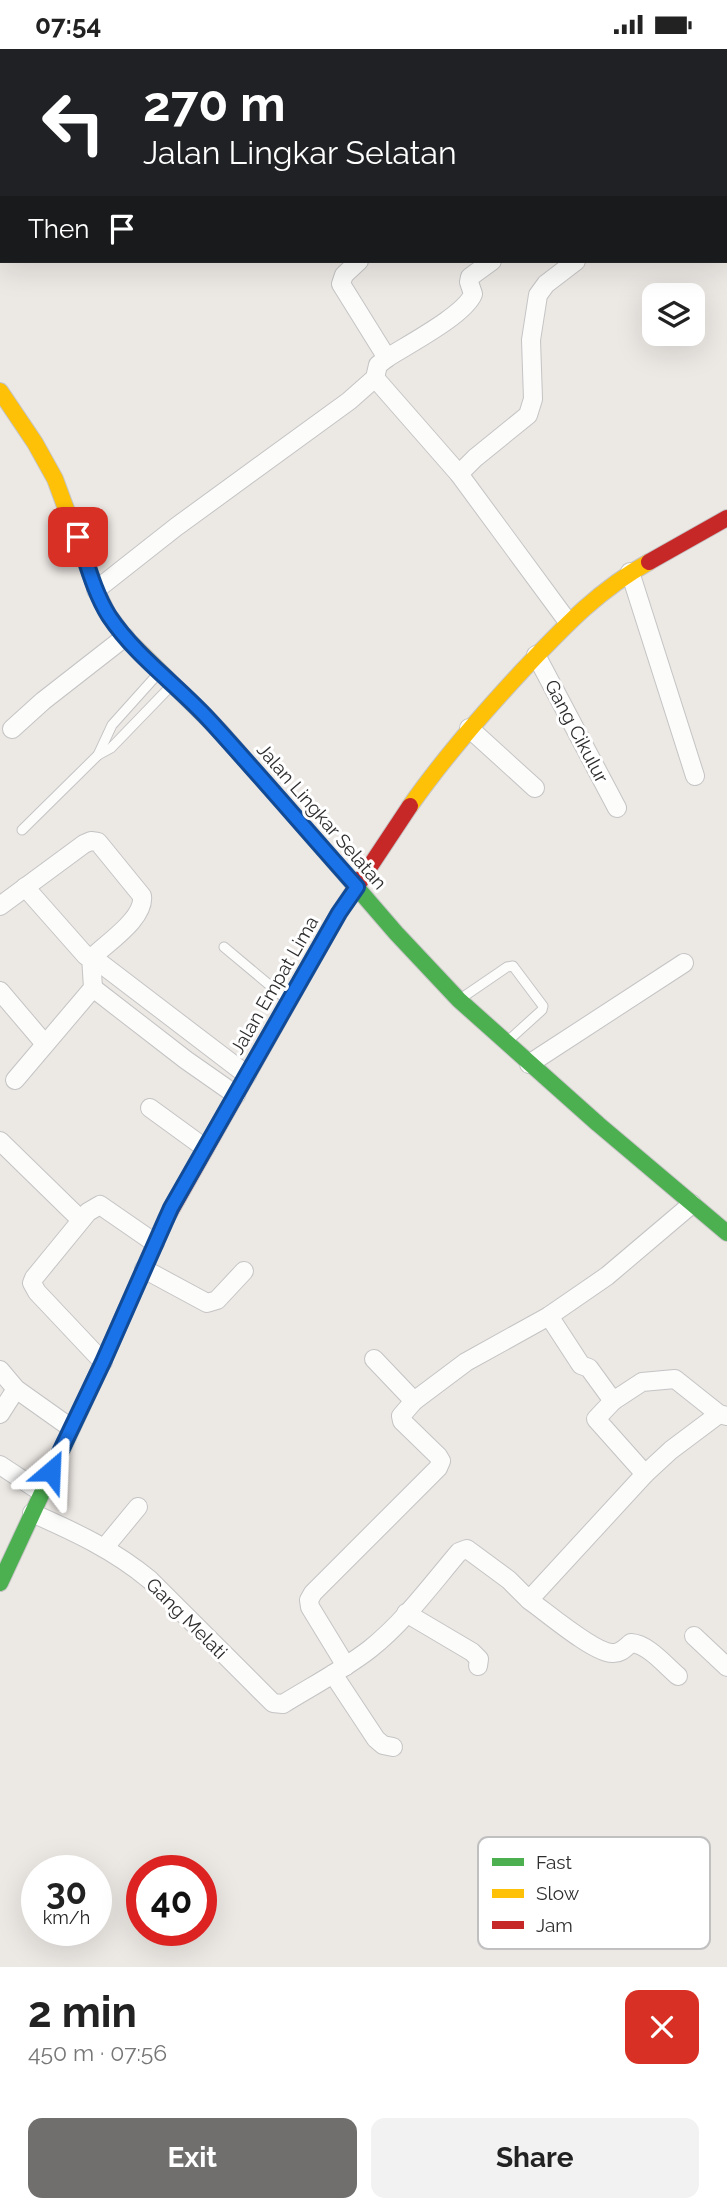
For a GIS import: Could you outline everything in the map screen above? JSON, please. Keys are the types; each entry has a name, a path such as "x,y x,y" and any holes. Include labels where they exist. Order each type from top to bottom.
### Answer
{"main road":[{"name":"Jalan Lingkar Selatan","path":"0,391 35,443 55,479 96,590 108,614 125,637 208,717 396,933 458,1000 727,1233"},
{"name":"Jalan Empat Lima","path":"0,1583 155,1243 205,1148 339,913 408,809 469,729 536,655 596,596 630,572 727,518"}],"street":[{"path":"357,263 344,275 341,283 387,358"},
{"path":"96,590 176,527 349,401 375,378 378,365 387,358 439,326 466,305 473,294 470,277 489,263"},
{"path":"459,474 480,453 528,415 533,399 531,340 538,295 546,284 573,263"},
{"path":"375,378 459,474 568,622"},
{"path":"630,572 695,776"},
{"path":"12,729 43,701 125,637"},
{"name":"Gang Cikulur","path":"536,655 617,808"},
{"path":"469,729 535,787"},
{"path":"0,907 84,844 98,842 142,896 143,904 134,918 91,957"},
{"path":"25,887 86,956 91,957 247,1075"},
{"path":"15,1080 93,988 91,957"},
{"path":"530,1064 684,963"},
{"path":"93,988 236,1095"},
{"path":"0,991 45,1044"},
{"path":"150,1108 205,1148"},
{"path":"0,1141 81,1220"},
{"path":"393,1747 383,1745 376,1739 339,1670 309,1600 438,1468 441,1461 438,1456 402,1422 401,1416 414,1401 466,1362 549,1316 607,1276 692,1204"},
{"path":"103,1362 37,1292 32,1283 93,1207 100,1205 155,1243"},
{"path":"144,1269 207,1303 217,1300 244,1271"},
{"path":"549,1316 581,1365 589,1369 614,1401"},
{"path":"374,1359 414,1401"},
{"path":"0,1370 16,1389 71,1428"},
{"path":"645,1474 596,1419 614,1401 642,1382 675,1379 723,1415 671,1450 645,1474 529,1600 592,1646 610,1654 620,1653 631,1643 637,1644 646,1648 678,1676"},
{"path":"0,1414 16,1389"},
{"path":"0,1465 41,1492"},
{"path":"105,1548 138,1507"},
{"name":"Gang Melati","path":"32,1513 105,1548 150,1580 273,1703 283,1704 372,1648 458,1552 467,1549 509,1580 529,1600"},
{"path":"406,1613 472,1652 479,1659 478,1666"},
{"path":"694,1636 727,1667"}],"lane":[{"path":"98,755 112,725 159,672"},
{"path":"22,830 98,755 111,748 173,685"},
{"path":"224,947 289,1001"},
{"path":"458,1000 507,967 513,966 543,1006 542,1010 506,1043"}],"traffic: fast":[{"path":"320,845 396,933 459,1000 598,1124 727,1233"},
{"path":"0,1583 166,1219"}],"traffic: slow":[{"path":"0,391 35,443 55,479 96,590 108,614 125,637 220,731 320,845"},
{"path":"410,806 464,736 552,639 597,597 649,562"}],"traffic: jam":[{"path":"649,562 727,518"},
{"path":"166,1219 339,913 410,806"}],"route":[{"path":"51,1471 171,1208 339,913 357,887 208,717 125,637 108,614 96,590 78,537"}]}
